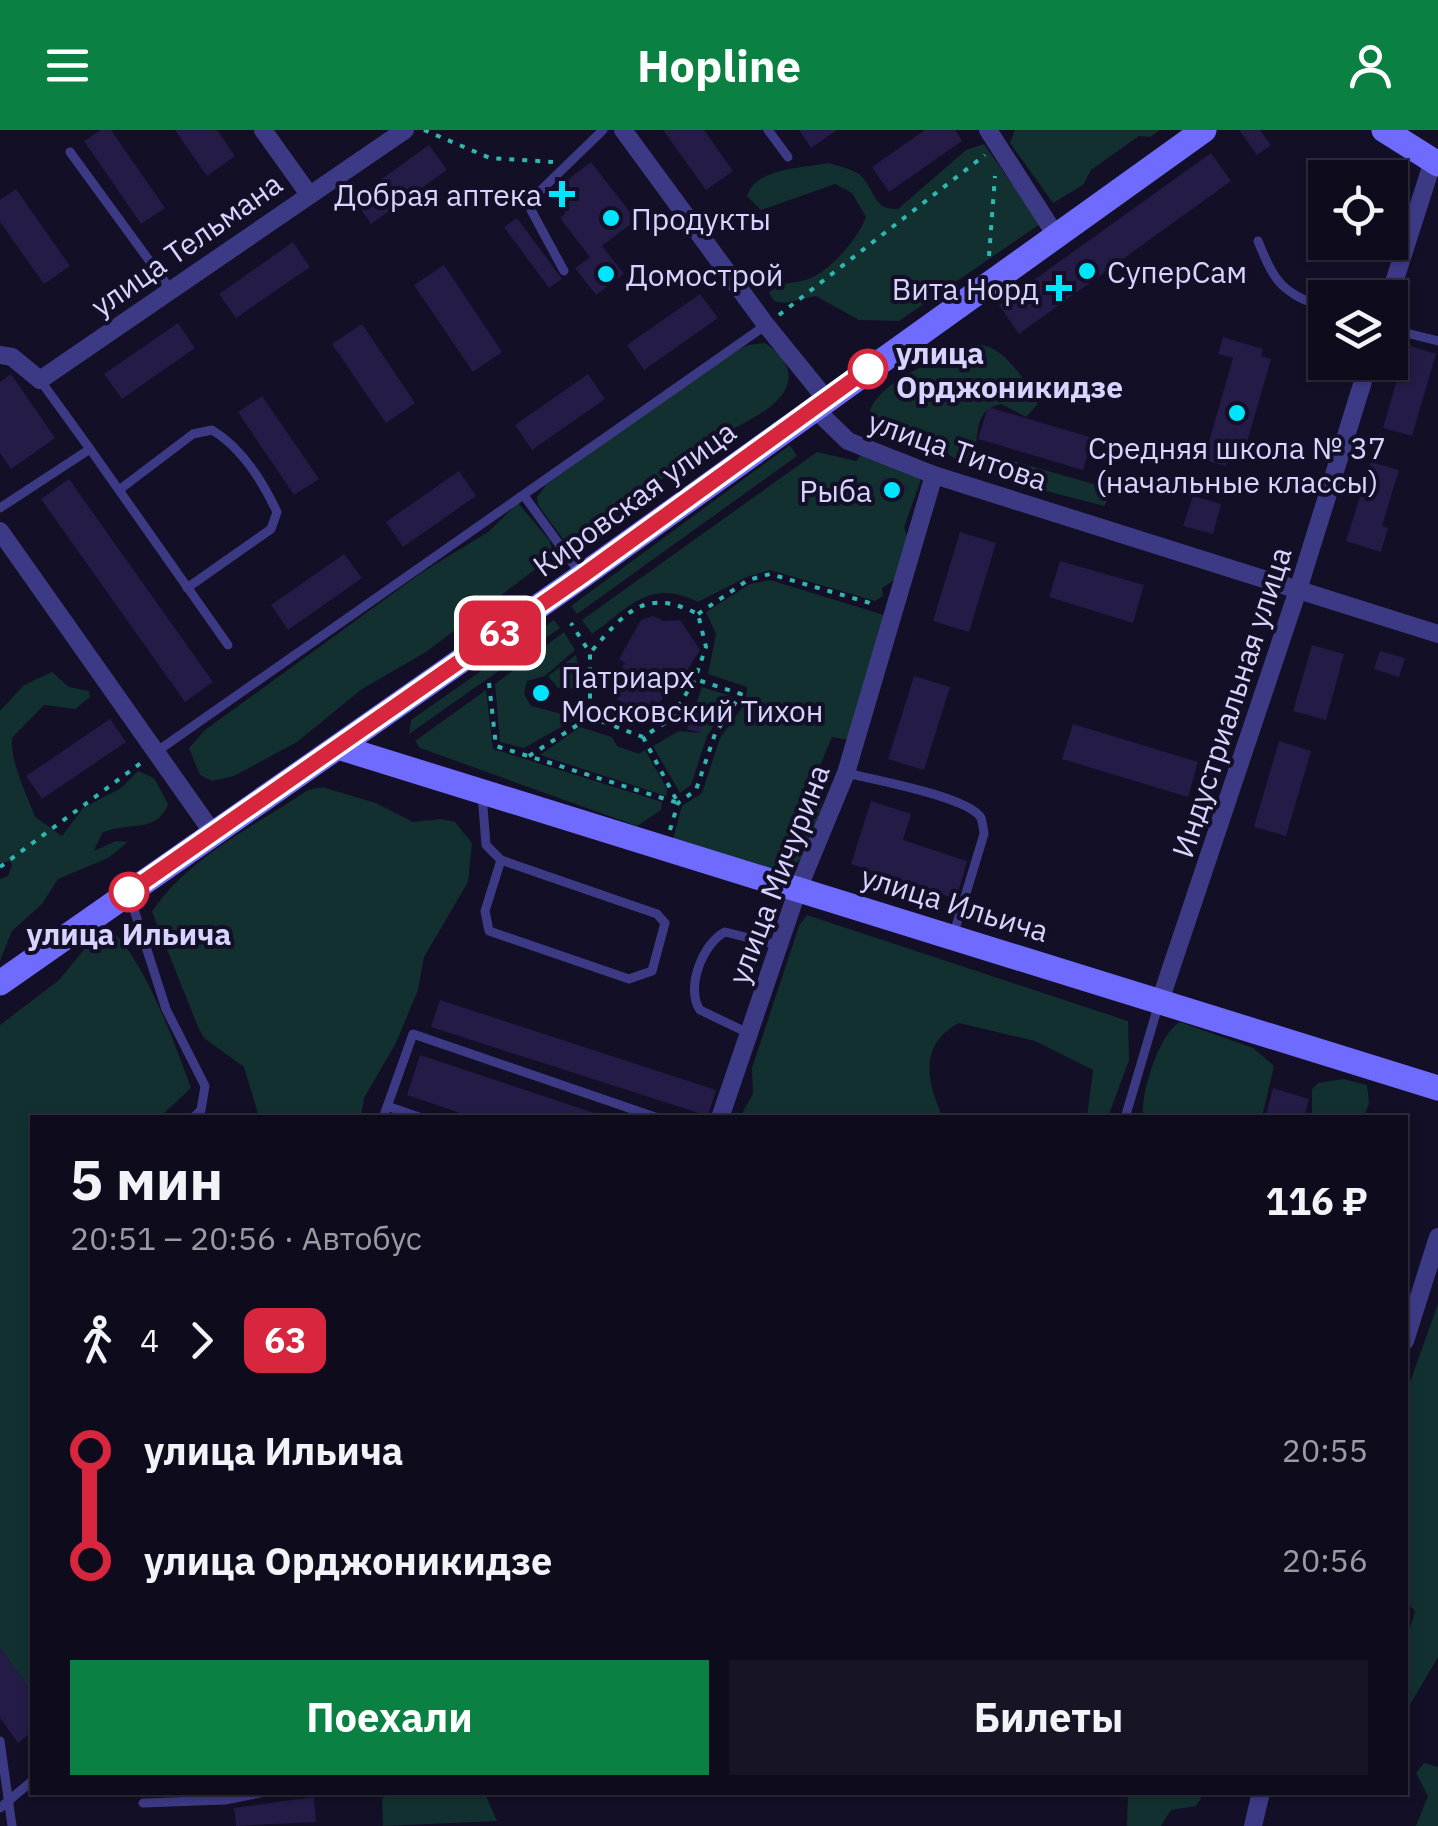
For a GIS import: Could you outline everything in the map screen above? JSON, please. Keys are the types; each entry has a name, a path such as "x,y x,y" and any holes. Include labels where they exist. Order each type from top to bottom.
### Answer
{"main road":[{"name":"Кировская улица","path":"0,983 582,576 1204,130"},
{"path":"1384,130 1435,164"},
{"name":"улица Ильича","path":"338,747 1438,1088"}],"street":[{"path":"263,130 308,193"},
{"name":"улица Тельмана","path":"40,380 405,130"},
{"path":"624,130 820,403"},
{"path":"993,138 1055,234"},
{"path":"1395,280 1435,164"},
{"path":"0,354 12,356 40,380"},
{"name":"Индустриальная улица","path":"1160,1001 1298,590 1363,380"},
{"name":"улица Титова","path":"820,403 848,441 934,476 1438,634"},
{"name":"улица Мичурина","path":"721,1115 798,889 846,773 934,476"},
{"path":"0,531 213,833"},
{"path":"1408,1332 1438,1238"},
{"path":"1253,1826 1260,1795"}],"lane":[{"path":"564,271 532,210 540,192 602,130"},
{"path":"768,130 788,156"},
{"path":"70,152 170,289"},
{"path":"1258,241 1274,281 1308,302"},
{"path":"156,752 766,325"},
{"path":"1408,334 1438,341"},
{"path":"40,380 228,645"},
{"path":"118,490 193,434 212,430 229,440 266,487 278,512 271,529 187,588"},
{"path":"0,508 90,449"},
{"path":"525,497 582,576"},
{"path":"846,773 925,793 972,809 982,819 984,834 953,937"},
{"path":"482,792 486,846 501,860 657,914 665,923 665,932 652,971 629,979 489,931 485,912 501,860"},
{"path":"129,892 166,1009 204,1086 202,1110 196,1115"},
{"path":"748,1033 700,1010 695,1002 692,994 708,943 725,932 778,945"},
{"path":"1126,1115 1160,1001"},
{"path":"384,1115 413,1034 649,1115"},
{"path":"387,1106 413,1115"},
{"path":"0,1740 12,1826"},
{"path":"0,1808 30,1783"},
{"path":"142,1803 225,1800 250,1795"}],"path":[{"path":"424,130 490,158 568,162"},
{"path":"766,325 993,138"},
{"path":"989,256 993,138"},
{"path":"698,614 748,580 770,574 896,610"},
{"path":"590,653 613,627 648,600 672,601 698,614 706,647 695,679 671,719 644,737"},
{"path":"571,623 590,653 590,716"},
{"path":"665,848 678,803 696,790 714,734 741,694 695,679"},
{"path":"488,683 496,746 678,803"},
{"path":"590,716 644,737 678,803"},
{"path":"529,756 590,716"},
{"path":"0,867 156,752"}],"green space":[{"path":"1015,130 1160,130 1150,137 1139,136 1091,170 1083,185 1053,203 1010,143"},
{"path":"984,144 1040,224 899,321 859,320 816,296 785,303 774,301 769,293 778,286 814,276 832,263 866,217 852,193 835,184 761,210 747,196 760,180 781,171 828,163 859,174 878,202 898,209 966,150"},
{"path":"765,343 781,357 789,374 786,388 774,404 718,438 592,532 573,544 566,543 538,505 537,497 546,485 725,357 748,345"},
{"path":"970,345 991,348 1000,354 1037,397 1037,405 1026,417 1001,404 988,410 979,425 976,446 982,452 1097,485 1108,500 1104,506 1019,484 966,465 930,444 869,427 870,412 889,387 922,366"},
{"path":"790,445 797,456 577,614 571,606"},
{"path":"817,452 856,461 861,455 922,476 904,528 907,536 896,579 882,588 883,596 875,601 770,570 698,602 667,593 642,598 592,634 582,620"},
{"path":"518,503 550,541 553,556 426,652 362,689 297,742 234,776 212,781 200,775 189,748 205,730 421,573 488,532"},
{"path":"770,580 887,616 849,740 832,737 814,780 823,801 805,854 787,873 673,839 682,806 702,793 720,738 746,702 747,687 708,674 716,634 706,612 750,584"},
{"path":"554,620 560,628 409,734 411,720"},
{"path":"564,632 575,650 545,676 527,681 524,694 531,706 577,718 524,748 500,742 495,684"},
{"path":"576,655 581,683 577,689 558,688 548,676"},
{"path":"52,672 69,687 89,691 90,697 75,709 44,705 12,738 16,768 35,817 62,836 83,808 121,788 138,771 154,778 168,804 157,820 102,833 94,851 116,841 128,842 108,858 58,879 42,904 12,931 0,961 0,879 8,876 12,865 10,861 0,863 0,711 24,685"},
{"path":"702,687 733,697 707,736 691,785 680,793 653,746 679,731 700,733 708,710 696,705"},
{"path":"486,690 493,749 662,802 661,810 637,826 420,748 415,741"},
{"path":"580,727 612,737 617,746 639,754 645,750 667,789 666,796 540,755"},
{"path":"322,787 376,803 413,822 455,822 472,843 468,882 424,957 418,990 396,1043 364,1098 361,1115 258,1115 244,1067 204,1038 198,1027 152,912 203,859 308,790"},
{"path":"807,915 1128,1021 1129,1060 1109,1115 1087,1115 1093,1070 1035,1041 959,1023 937,1042 932,1053 930,1077 942,1115 741,1115 753,1094 752,1068 799,926"},
{"path":"110,929 135,961 168,1027 191,1088 162,1115 30,1115 30,1690 0,1648 0,1025 59,980 97,934"},
{"path":"1180,1022 1253,1048 1274,1066 1262,1115 1143,1115 1152,1065 1172,1028"},
{"path":"1343,1079 1367,1085 1369,1103 1365,1115 1312,1115 1312,1089 1318,1083"},
{"path":"1438,1304 1438,1657 1411,1703 1408,1636 1415,1611 1408,1604 1408,1388"},
{"path":"1424,1763 1438,1767 1438,1826 1416,1826 1428,1796 1416,1773"},
{"path":"388,1795 482,1795 497,1821 383,1826 382,1799"},
{"path":"1128,1795 1203,1795 1196,1806 1171,1810 1161,1826 1127,1826"}],"building":[{"path":"101,130 111,130 165,208 141,224 84,141"},
{"path":"175,130 217,130 235,156 207,176"},
{"path":"663,130 704,130 733,171 706,190"},
{"path":"799,130 837,130 811,148"},
{"path":"925,130 955,130 962,141 889,192 872,167"},
{"path":"1239,130 1260,130 1271,145 1257,155"},
{"path":"429,145 447,170 371,224 354,199"},
{"path":"1211,153 1231,181 1019,334 999,305"},
{"path":"591,162 636,220 602,246 624,274 596,295 575,268 590,257 560,218 566,213 550,193"},
{"path":"16,189 70,266 44,284 0,222 0,200"},
{"path":"517,218 562,279 549,288 504,227"},
{"path":"293,242 310,267 236,318 219,294"},
{"path":"444,265 502,352 473,372 414,285"},
{"path":"700,294 718,318 644,370 627,345"},
{"path":"178,323 195,348 122,399 104,374"},
{"path":"362,324 415,403 386,423 332,344"},
{"path":"1223,337 1263,349 1261,356 1271,359 1241,463 1228,459 1226,466 1186,455 1190,440 1208,445 1233,358 1218,354"},
{"path":"1408,345 1436,354 1412,436 1383,428 1397,380 1408,380"},
{"path":"11,374 55,438 11,469 0,453 0,382"},
{"path":"588,374 605,399 532,450 515,425"},
{"path":"262,396 319,479 294,495 238,412"},
{"path":"988,407 1093,438 1083,470 978,439"},
{"path":"1371,462 1399,470 1382,526 1388,528 1381,552 1346,541"},
{"path":"459,471 476,496 403,547 386,522"},
{"path":"884,477 907,486 901,500 878,491"},
{"path":"69,479 213,682 185,702 41,499"},
{"path":"1193,496 1221,504 1213,534 1183,526"},
{"path":"960,532 996,543 969,632 933,621"},
{"path":"344,554 362,578 288,630 271,605"},
{"path":"1060,561 1144,585 1133,623 1049,597"},
{"path":"653,616 663,621 680,620 700,650 674,691 670,688 659,704 652,700 642,715 614,697 625,680 617,675 625,663 619,659 641,620"},
{"path":"1312,645 1344,654 1326,720 1293,711"},
{"path":"1380,651 1405,658 1399,677 1374,669"},
{"path":"914,676 950,687 924,770 888,759"},
{"path":"696,705 709,709 700,733 687,729"},
{"path":"110,719 126,742 42,799 26,776"},
{"path":"1073,724 1198,762 1188,797 1062,759"},
{"path":"1279,741 1311,751 1286,836 1254,827"},
{"path":"871,801 911,814 903,840 967,861 956,899 851,864"},
{"path":"440,1000 716,1090 708,1115 705,1115 431,1027"},
{"path":"420,1055 600,1115 466,1115 407,1095"},
{"path":"1273,1088 1309,1099 1305,1115 1266,1115"},
{"path":"0,1648 30,1689 30,1734 18,1743 0,1718"},
{"path":"314,1797 316,1822 236,1826 234,1808"}],"bus line":[{"name":"63","path":"129,892 582,576 868,369"}],"place":[{"name":"Добрая аптека","path":"562,194"},
{"name":"Продукты","path":"611,218"},
{"name":"СуперСам","path":"1087,271"},
{"name":"Домострой","path":"606,274"},
{"name":"Вита Норд","path":"1059,288"},
{"name":"улица Орджоникидзе","path":"868,369"},
{"name":"Средняя школа № 37 (начальные классы)","path":"1237,413"},
{"name":"Рыба","path":"892,490"},
{"name":"Патриарх Московский Тихон","path":"541,693"},
{"name":"улица Ильича","path":"129,892"}]}
